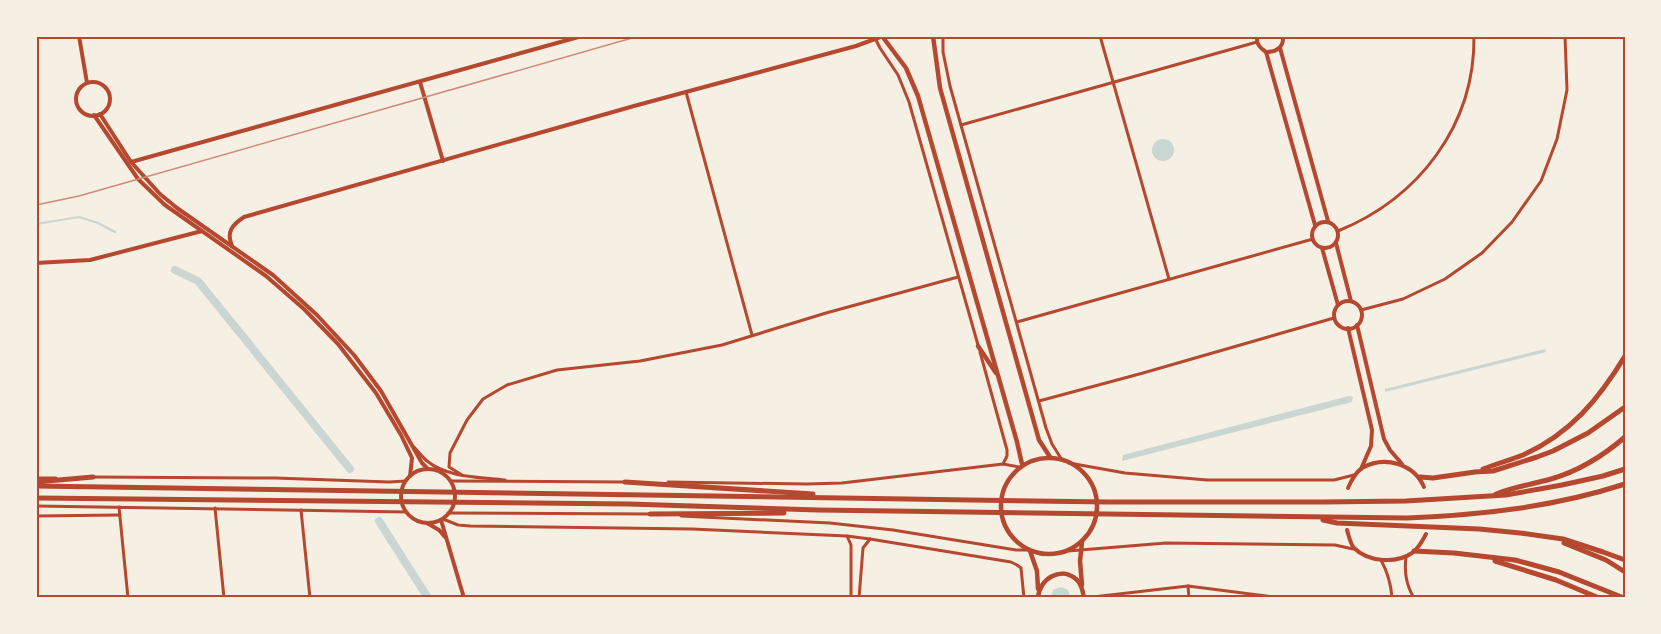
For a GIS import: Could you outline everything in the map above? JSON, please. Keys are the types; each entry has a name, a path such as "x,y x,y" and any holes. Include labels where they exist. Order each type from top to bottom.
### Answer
{"highway":[{"path":"1476,472 1522,455 1563,432 1597,398 1625,356"},
{"path":"1420,477 1433,478 1493,471 1553,451 1599,426 1625,407"},
{"path":"1492,496 1571,472 1593,461 1625,437"},
{"path":"36,482 365,492 1108,502 1406,501 1506,495 1562,486 1625,469"},
{"path":"36,482 93,477"},
{"path":"625,482 857,498"},
{"path":"36,498 495,502 1026,514 1407,518 1491,513 1545,504 1625,484"},
{"path":"650,514 818,510"},
{"path":"1316,518 1337,524 1479,529 1551,538 1581,544 1625,560"},
{"path":"1551,538 1606,560 1625,572"},
{"path":"1414,551 1515,560 1559,572 1624,598"},
{"path":"1476,556 1546,577 1599,598"}],"main road":[{"path":"883,36 906,68 918,96 1017,442 1021,466"},
{"path":"933,36 940,88 1039,440 1050,458"},
{"path":"978,345 999,378"},
{"path":"1034,459 1062,460 1084,475 1089,482 1095,499 1095,518 1090,531 1075,548 1049,555 1021,546 1012,536 1001,510 1003,491 1006,482 1021,466 1034,459"},
{"path":"1082,541 1084,598"},
{"path":"1029,550 1036,571 1038,596"},
{"path":"1038,596 1045,580 1061,573 1070,575 1082,588"}],"street":[{"path":"79,36 87,83"},
{"path":"131,162 582,36"},
{"path":"233,248 230,239 231,229 234,224 244,218 883,36"},
{"path":"943,36 943,52 950,86 1039,401 1052,444 1062,460"},
{"path":"1100,36 1169,279"},
{"path":"1257,36 1260,48 1266,52 1280,48 1283,36"},
{"path":"1338,231 1359,222 1389,204 1423,174 1445,143 1464,105 1472,70 1474,36"},
{"path":"1361,310 1403,299 1445,279 1482,254 1512,222 1541,181 1557,140 1567,90 1565,36"},
{"path":"874,38 898,75 909,102 1007,450 1003,464"},
{"path":"961,125 1257,42"},
{"path":"1280,48 1328,222"},
{"path":"1266,52 1315,225 1312,232 1313,239 1322,248 1338,305"},
{"path":"97,82 106,87 110,99 100,114 86,114 76,100 78,90 87,83 97,82"},
{"path":"420,82 443,161"},
{"path":"686,92 752,335"},
{"path":"100,114 131,162 152,187 177,208 273,274 317,315 354,355 381,391 422,463 428,469"},
{"path":"94,115 137,178 165,206 266,276 304,309 338,344 376,393 401,435 411,458 410,476"},
{"path":"1315,225 1328,222 1333,224 1338,231 1338,239 1335,243 1322,248"},
{"path":"36,263 90,260 202,231"},
{"path":"1017,322 1313,239"},
{"path":"1335,243 1351,301"},
{"path":"462,475 450,468 448,461 454,443 466,420 483,399 507,385 557,370 640,361 722,345 958,277"},
{"path":"1357,325 1348,328 1341,327 1334,318 1338,305 1344,301 1351,301 1361,310 1361,317 1357,325 1384,440 1402,464 1420,477 1424,487"},
{"path":"1039,401 1334,318"},
{"path":"1348,328 1372,430 1371,446 1361,469 1354,476 1348,488"},
{"path":"410,442 429,463 447,471 462,475 525,482"},
{"path":"1069,463 1125,472 1207,480 1334,480 1354,476"},
{"path":"1361,469 1381,463 1402,464"},
{"path":"450,480 807,484 842,483 1003,464 1021,466"},
{"path":"427,524 442,519 455,499 450,480 438,471 428,469 410,476 401,497 406,512 416,520 438,530 447,540"},
{"path":"93,477 406,481"},
{"path":"36,506 406,512"},
{"path":"119,507 128,598"},
{"path":"215,508 224,598"},
{"path":"301,510 310,598"},
{"path":"448,513 650,514 831,523 1029,550"},
{"path":"36,516 120,515"},
{"path":"442,519 466,526 692,529 870,539 1011,562 1021,568 1024,598"},
{"path":"442,519 464,598"},
{"path":"1347,530 1350,542 1355,549"},
{"path":"1068,551 1166,543 1335,544 1355,549 1380,560 1393,560 1407,556 1414,551 1426,534"},
{"path":"847,536 851,545 851,598"},
{"path":"859,598 863,548 870,539"},
{"path":"1407,556 1405,573 1412,598"},
{"path":"1380,560 1387,571 1392,598"},
{"path":"1188,586 1189,598"},
{"path":"1084,598 1188,586 1282,598"},
{"path":"1398,598 1412,598"}],"shaded area":[{"path":"1163,139 1171,142 1174,150 1171,158 1163,161 1155,158 1152,150 1155,142"},
{"path":"1545,349 1546,352 1385,392 1385,389"},
{"path":"1349,396 1353,397 1352,402 1122,461 1123,455"},
{"path":"1061,587 1068,590 1071,598 1051,598 1053,590"}],"waterway":[{"path":"36,224 79,217 115,232"},
{"path":"175,270 198,281 350,469"},
{"path":"379,521 428,598"}],"tram line":[{"path":"36,205 79,196 639,36"}]}
